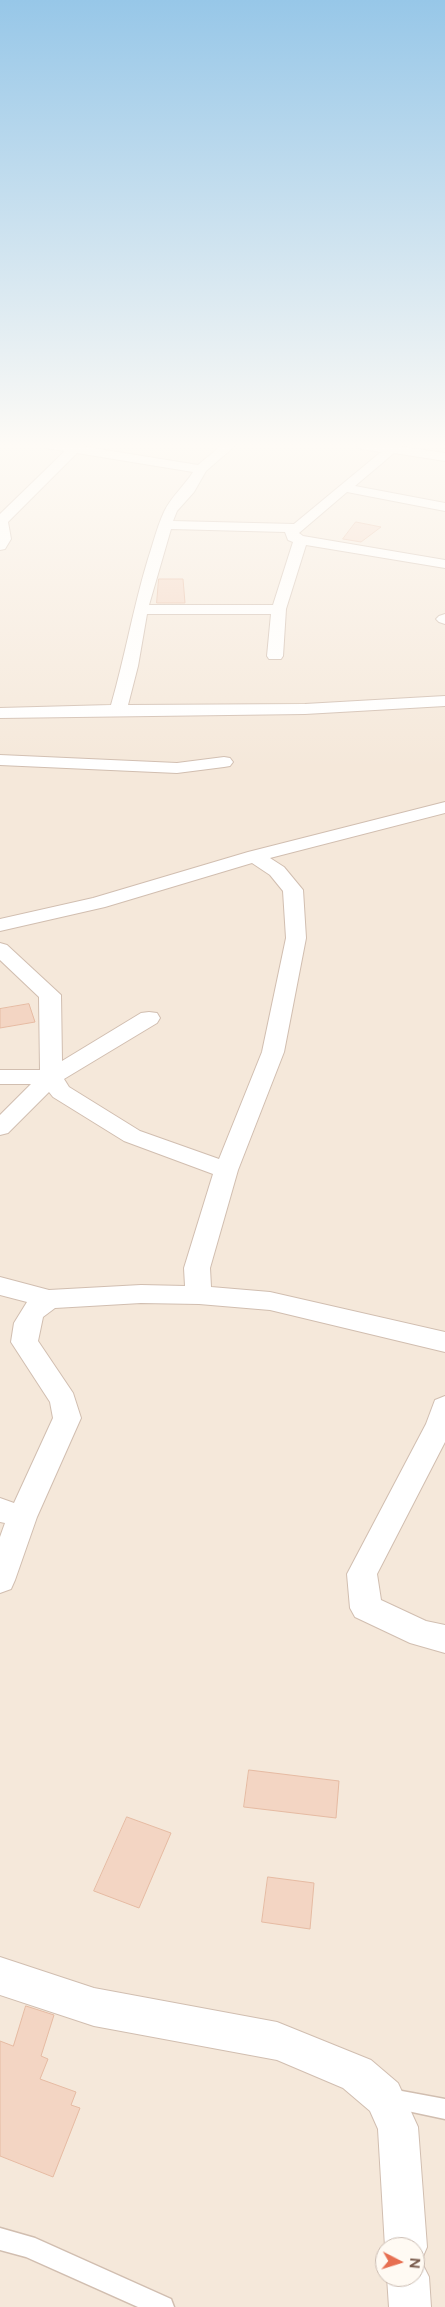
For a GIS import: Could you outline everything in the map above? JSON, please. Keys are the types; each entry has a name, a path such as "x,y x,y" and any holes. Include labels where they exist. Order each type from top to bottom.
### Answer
{"street":[{"path":"118,710 130,666 140,610 157,553"},
{"path":"275,656 279,608 294,553"},
{"path":"384,553 445,564"},
{"path":"140,610 279,608"},
{"path":"0,713 304,709 445,701"},
{"path":"0,760 178,768 224,762"},
{"path":"0,925 98,902 255,856 445,807"},
{"path":"199,1294 197,1268 226,1170 273,1052 296,938 293,890 277,871 255,856"},
{"path":"0,950 50,995 51,1077 61,1092 132,1136 226,1170"},
{"path":"0,1128 51,1077 149,1018"},
{"path":"0,1077 51,1077"},
{"path":"0,1286 49,1298 141,1294 199,1294 270,1301 445,1342"},
{"path":"0,1580 11,1514 67,1418 63,1400 24,1342 27,1323 33,1311 49,1298"},
{"path":"443,1418 362,1574 366,1608 421,1633 445,1638"},
{"path":"0,1976 94,2007 277,2041 358,2074 384,2097 398,2127 405,2237"},
{"path":"409,2287 410,2307"}],"lane":[{"path":"384,2097 445,2109"},
{"path":"0,2239 27,2246 163,2307"}],"shaded area":[{"path":"0,553 445,553 445,2307 0,2307"}],"building":[{"path":"159,579 183,579 185,603 157,603"},
{"path":"29,1004 35,1022 0,1028 0,1009"},
{"path":"249,1770 339,1781 336,1818 244,1807"},
{"path":"127,1817 171,1833 139,1908 94,1891"},
{"path":"268,1877 314,1883 310,1929 262,1922"},
{"path":"26,2006 54,2015 41,2056 48,2059 40,2079 76,2092 71,2105 80,2108 53,2177 0,2156 0,2041 13,2046"}]}
